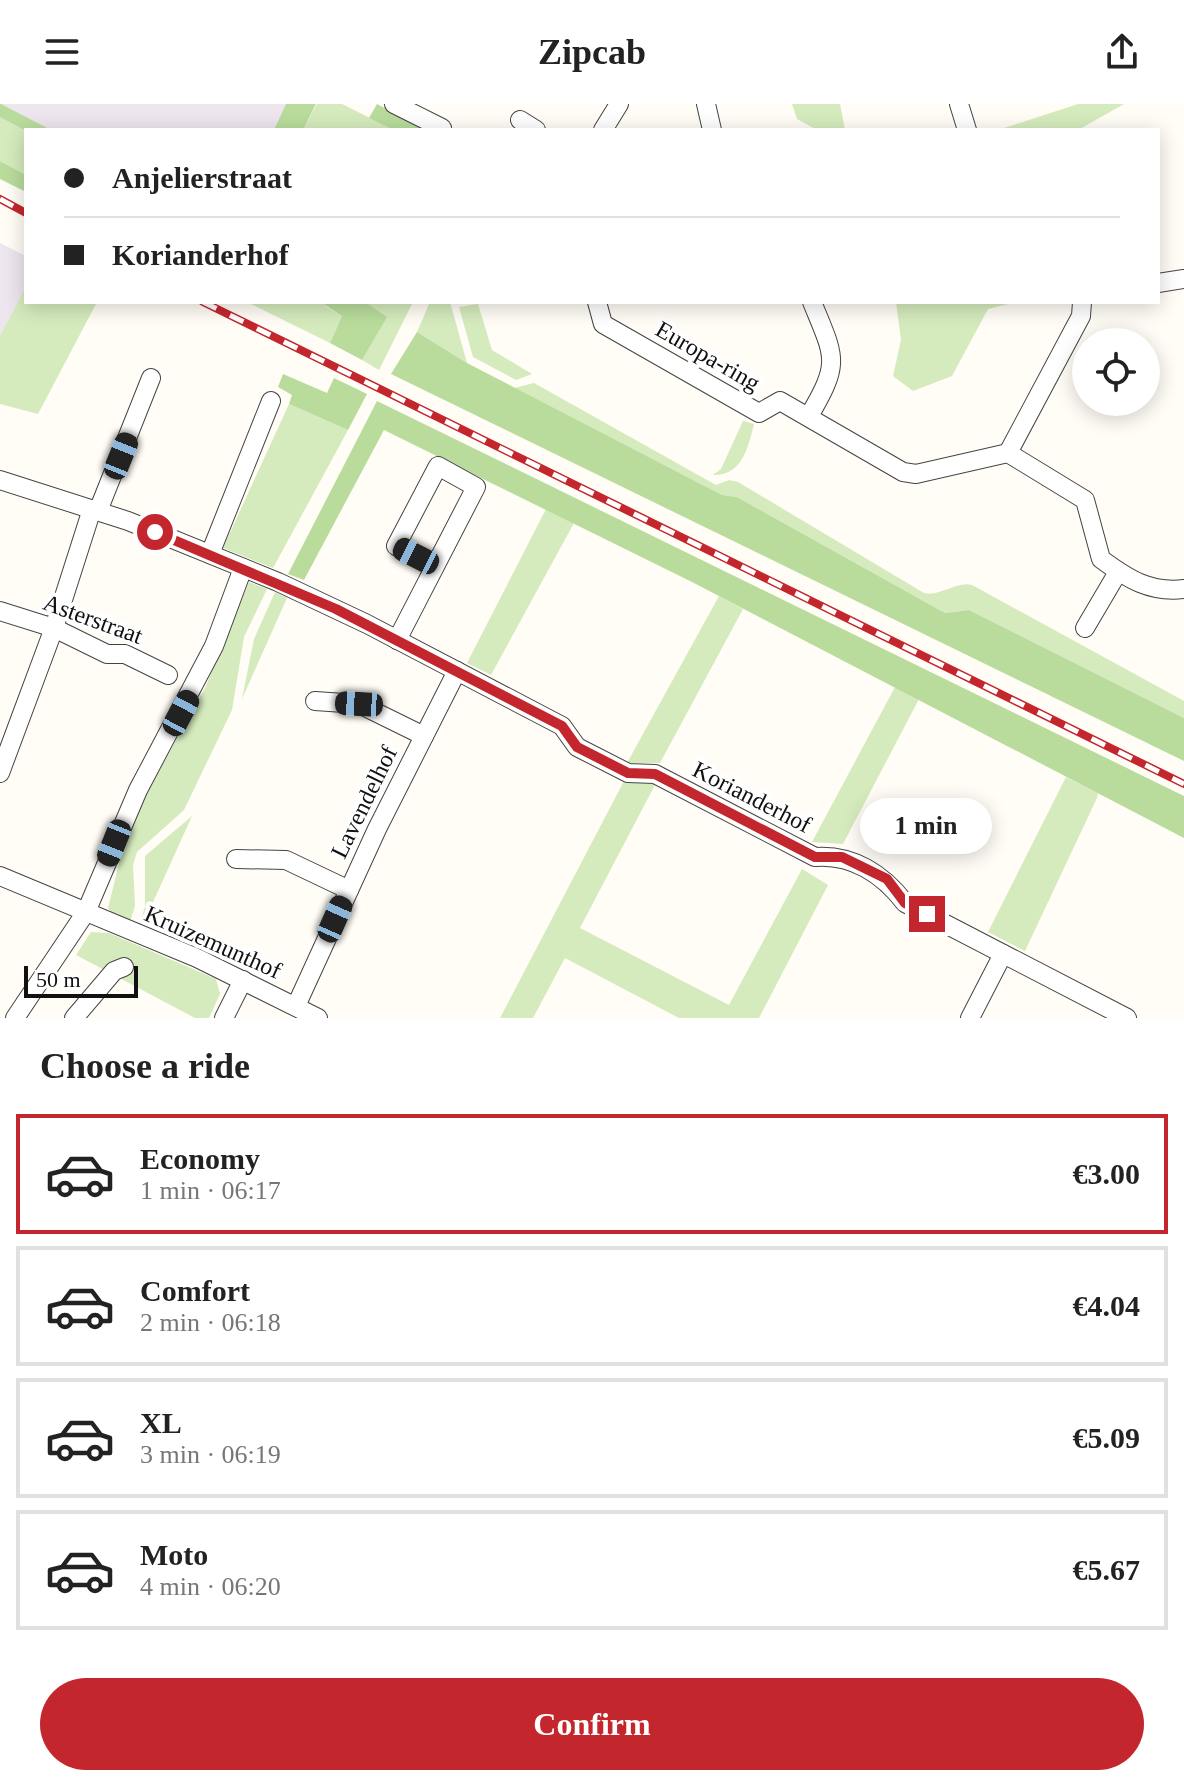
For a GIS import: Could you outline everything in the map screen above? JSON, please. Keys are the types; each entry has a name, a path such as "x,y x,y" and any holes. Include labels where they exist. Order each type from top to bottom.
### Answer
{"street":[{"path":"394,104 442,128"},
{"path":"604,128 619,104"},
{"path":"706,104 712,128"},
{"path":"959,104 966,128"},
{"path":"1160,283 1184,279"},
{"name":"Europa-ring","path":"598,304 603,324 759,413 780,401 903,472 916,474 1008,453"},
{"path":"809,416 831,379 833,353 813,304"},
{"path":"1082,304 1081,316 1008,453 1085,500 1101,559 1146,588 1184,589"},
{"path":"0,773 6,743 54,628 95,510 151,378"},
{"path":"210,554 271,401"},
{"path":"397,640 476,487 438,466 396,546 435,566"},
{"name":"Korianderhof","path":"0,480 95,510 274,581 397,640 562,726 577,747 628,773 655,774 815,857 842,857 887,879 905,903 1127,1018"},
{"path":"15,1018 86,912 138,790 214,646 243,568"},
{"path":"1085,628 1118,572"},
{"name":"Asterstraat","path":"0,611 54,628 107,654 125,654 168,675"},
{"name":"Lavendelhof","path":"296,1006 349,890 457,671"},
{"name":"Lavendelhof","path":"315,701 359,704 424,736"},
{"name":"Lavendelhof","path":"236,859 286,860 349,890"},
{"name":"Kruizemunthof","path":"0,876 243,980 318,1018"},
{"path":"970,1018 1003,954"},
{"path":"74,1018 106,979 124,967"},
{"path":"224,1018 243,980"}],"shaded area":[{"path":"0,104 291,104 280,128 24,129 0,118"},
{"path":"0,243 24,255 24,292 0,339"}],"green space":[{"path":"0,104 47,128 24,130 0,117"},
{"path":"286,104 316,104 304,128 275,128"},
{"path":"317,104 342,104 390,128 304,128"},
{"path":"377,104 422,128 390,128 369,118"},
{"path":"792,104 840,104 845,128 813,128 797,119"},
{"path":"1078,104 1124,104 1082,128 1004,128"},
{"path":"0,117 24,130 24,174 0,161"},
{"path":"0,161 24,174 24,191 0,179"},
{"path":"24,291 24,304 96,304 38,414 0,404 0,336"},
{"path":"251,304 326,304 342,316 330,343"},
{"path":"368,304 412,304 379,370 362,360 386,317"},
{"path":"368,304 387,317 362,360 330,343 342,316 325,305"},
{"path":"429,304 451,304 467,363 417,332"},
{"path":"478,304 492,350 532,374 516,380 473,357 459,307"},
{"path":"896,304 1008,304 988,309 952,376 913,391 893,376 901,340"},
{"path":"417,332 467,363 722,495 737,497 945,613 969,610 1184,718 1184,761 391,374"},
{"path":"283,374 327,393 334,378 367,394 348,430 289,404 292,395 278,387"},
{"path":"534,383 716,485 729,480 738,482 924,593 972,585 1184,701 1184,718 969,610 945,613 737,497 722,495 514,388"},
{"path":"377,401 1184,796 1184,838 692,582 384,430 304,580 288,574"},
{"path":"289,404 348,430 273,568 223,548"},
{"path":"743,421 754,424 742,459 731,471 713,475 721,469"},
{"path":"546,509 574,523 491,675 467,663"},
{"path":"249,582 267,589 244,637 232,710 184,810 137,852 133,865 135,906 130,922 114,916 108,908 128,827 205,688"},
{"path":"275,592 287,598 242,699 254,639"},
{"path":"719,596 743,609 660,763 627,763"},
{"path":"895,687 919,699 843,844 812,842"},
{"path":"650,777 657,781 580,928 729,1005 802,869 828,885 759,1018 679,1018 565,958 533,1018 500,1018 624,781"},
{"path":"1066,777 1098,793 1097,798 1025,951 988,932"},
{"path":"192,816 144,922 139,925 145,907 145,856"},
{"path":"91,932 109,933 216,979 220,994 209,1018 195,1018 76,955"}],"railway":[{"path":"0,199 24,212"},
{"path":"207,304 1184,784"}],"route":[{"path":"155,532 278,582 367,624 562,726 577,747 628,773 645,771 655,774 815,857 836,855 887,879 905,903 927,914"}]}
